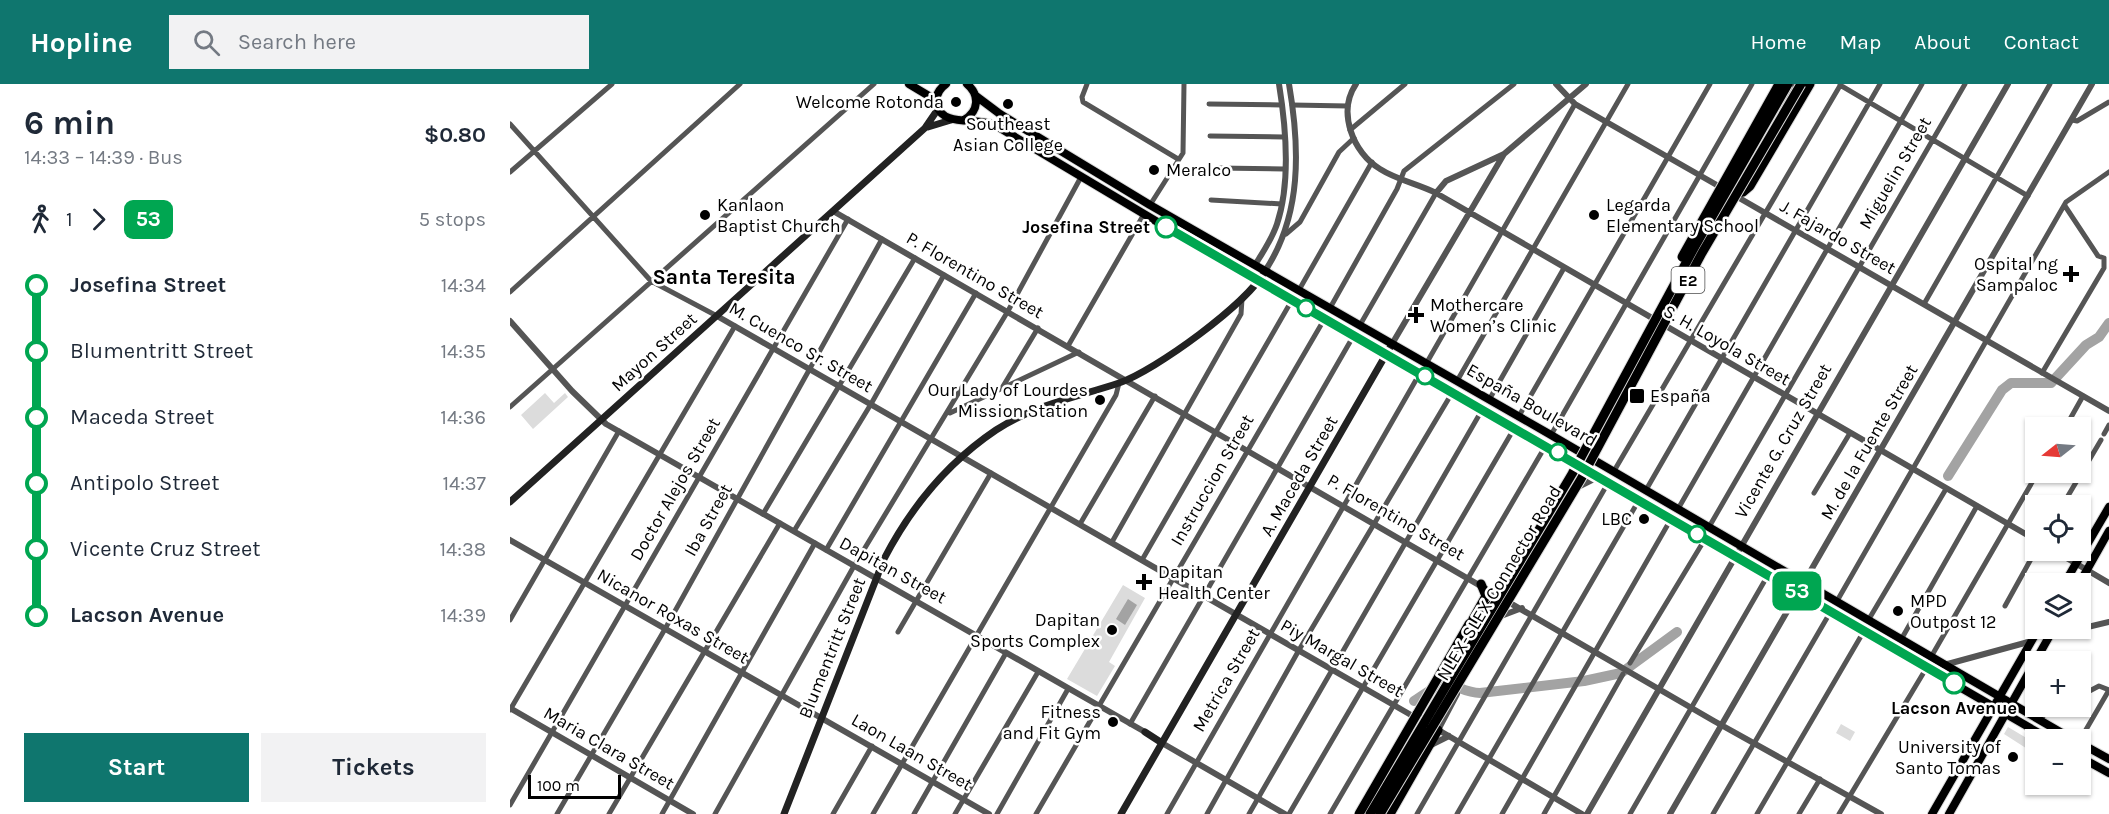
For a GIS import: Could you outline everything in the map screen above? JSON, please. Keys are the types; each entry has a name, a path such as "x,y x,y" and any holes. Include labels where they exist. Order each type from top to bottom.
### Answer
{"highway":[{"path":"1657,322 1658,305 1689,243 1779,84"},
{"name":"NLEX-SLEX Connector Road","path":"1370,814 1572,474 1688,258 1788,84"},
{"name":"NLEX-SLEX Connector Road","path":"1380,814 1581,479 1702,253 1801,84"},
{"path":"1731,194 1743,192 1750,186 1810,84"},
{"path":"1359,814 1486,596 1481,584"},
{"path":"1469,624 1491,607 1500,595"},
{"path":"1390,814 1438,730"}],"main road":[{"path":"909,84 929,96 951,120"},
{"path":"938,107 937,95 946,84"},
{"path":"963,120 974,111 976,96 968,84"},
{"name":"España Boulevard","path":"976,96 1009,120 1150,205 1678,508 2055,729"},
{"name":"Mayon Street","path":"510,502 926,128 938,107"},
{"name":"Mayon Street","path":"926,128 951,120"},
{"name":"España Boulevard","path":"951,120 976,120 995,125 1144,214 2032,729"},
{"name":"Blumentritt Street","path":"1248,290 1249,275 1255,265"},
{"name":"Blumentritt Street","path":"784,814 876,578 896,535 935,482 962,456 996,430 1036,409 1123,381 1160,361 1229,312 1248,290 1260,281 1265,271"},
{"name":"A. Maceda Street","path":"1121,814 1392,344"},
{"path":"2070,573 2109,507"},
{"path":"2084,573 2109,531"},
{"path":"1949,814 2048,639"},
{"path":"1932,814 2032,641"},
{"name":"Dapitan Street","path":"1145,732 1162,743"},
{"path":"2091,748 2109,759"},
{"path":"2091,763 2109,773"}],"street":[{"path":"510,172 612,84"},
{"path":"510,292 740,84"},
{"path":"510,407 874,84"},
{"path":"1087,84 1082,97 1083,102 1178,159"},
{"path":"1150,205 1184,151 1184,84"},
{"name":"Blumentritt Street","path":"1255,265 1276,229 1282,204 1284,137 1279,84"},
{"name":"Blumentritt Street","path":"1265,271 1286,234 1292,211 1297,138 1289,84"},
{"path":"1299,290 1372,162 1350,130 1348,106 1356,84"},
{"path":"1350,130 1405,84"},
{"path":"1329,308 1407,167 1514,84"},
{"name":"J. Fajardo Street","path":"1556,84 1575,104 1605,122 2109,411"},
{"path":"1360,325 1436,194 1446,181 1504,154 1586,84"},
{"path":"1457,381 1534,251 1628,84"},
{"path":"1519,416 1710,84"},
{"path":"1551,435 1752,84"},
{"path":"1500,595 1794,84"},
{"path":"1646,490 1880,84"},
{"path":"1678,508 1922,84"},
{"name":"Miguelin Street","path":"1709,527 1965,84"},
{"name":"Vicente G. Cruz Street","path":"1587,814 1734,555 2008,84"},
{"path":"1924,304 2050,84"},
{"name":"M. de la Fuente Street","path":"1670,814 2092,84"},
{"path":"1614,471 1841,85 2028,196"},
{"path":"2072,120 2077,121 2109,102"},
{"path":"1209,104 1282,105"},
{"path":"1426,364 1575,104"},
{"path":"1293,105 1348,106"},
{"name":"M. Cuenco Sr. Street","path":"510,124 651,280 962,456"},
{"path":"1210,136 1284,137"},
{"path":"1286,234 1300,222 1339,152 1354,138"},
{"name":"A. Maceda Street","path":"1392,344 1504,154"},
{"name":"S. H. Loyola Street","path":"1372,162 1385,172 1436,194 1503,232 2025,534"},
{"path":"1217,168 1284,169"},
{"path":"1837,601 2066,202 2109,172"},
{"path":"715,814 854,566 1008,311 1081,177"},
{"path":"1211,200 1282,204"},
{"path":"2042,373 2104,268 2107,256 2098,256 2065,206"},
{"name":"P. Florentino Street","path":"833,211 1079,352 1123,381 1155,396 1722,725 1881,814"},
{"path":"1068,346 1144,214"},
{"name":"Doctor Alejos Street","path":"510,805 848,219"},
{"name":"Iba Street","path":"557,814 665,629 882,239"},
{"path":"763,514 915,258"},
{"path":"1489,400 1564,268"},
{"path":"794,531 871,404 944,274"},
{"path":"826,550 976,293"},
{"path":"1112,542 1241,314 1242,299"},
{"path":"1142,560 1292,300"},
{"name":"Instruccion Street","path":"1036,814 1324,318"},
{"name":"Dapitan Street","path":"510,321 552,370 600,420 1145,732"},
{"path":"510,709 735,326"},
{"path":"1001,390 1038,328"},
{"path":"1130,724 1354,335"},
{"path":"948,413 1079,352"},
{"name":"Metrica Street","path":"1167,814 1420,373"},
{"path":"873,814 1123,381"},
{"path":"1207,814 1299,650 1452,392"},
{"path":"1080,524 1155,396"},
{"path":"2071,417 2083,396"},
{"path":"1249,814 1483,410"},
{"path":"2068,495 2109,425"},
{"path":"1287,814 1364,688 1515,428"},
{"path":"510,620 620,431"},
{"path":"1814,493 1850,433"},
{"path":"1330,814 1392,704 1545,445"},
{"name":"Piy Margal Street","path":"962,456 1582,814"},
{"path":"898,632 991,473"},
{"path":"1438,730 1572,491 1599,476"},
{"path":"1417,814 1609,482"},
{"path":"1931,657 2032,483"},
{"path":"1869,619 1946,489"},
{"path":"1457,814 1639,500"},
{"path":"1902,638 1977,506"},
{"path":"1502,814 1671,519"},
{"path":"609,814 780,523"},
{"path":"1630,663 1705,539"},
{"name":"Nicanor Roxas Street","path":"510,540 820,717"},
{"path":"662,814 815,543"},
{"path":"2005,606 2030,561"},
{"path":"2070,561 2109,583"},
{"path":"1630,814 1768,575"},
{"path":"1500,616 1522,608"},
{"path":"1713,814 1831,611"},
{"path":"2091,625 2109,622"},
{"path":"1757,814 1864,630"},
{"path":"1944,665 2032,641"},
{"path":"914,814 1006,653"},
{"path":"1839,814 1928,667"},
{"path":"955,814 1038,672"},
{"path":"1544,814 1623,674"},
{"path":"2087,729 2109,690 2097,687 2091,690"},
{"path":"997,814 1068,689"},
{"name":"Maria Clara Street","path":"510,709 693,814"},
{"name":"Laon Laan Street","path":"820,717 989,814"},
{"path":"1429,746 1449,736"},
{"name":"Dapitan Street","path":"1162,743 1287,814"},
{"path":"833,814 872,746"},
{"path":"1799,814 1820,779"}],"shaded area":[{"path":"545,393 554,403 565,393 568,397 533,429 521,415"},
{"name":"Dapitan Sports Complex","path":"1123,585 1145,598 1109,662 1115,666 1097,696 1067,679"},
{"path":"1128,599 1137,605 1125,625 1116,619"},
{"path":"1841,724 1855,732 1850,741 1836,733"},
{"path":"2008,727 2025,737 2025,748 2004,734"}],"waterway":[{"path":"1948,476 2002,390 2011,383 2051,383 2086,345 2099,337 2109,323"},
{"path":"1414,701 1441,685 1451,685 1480,693 1584,681 1621,673 1677,632"}],"bus line":[{"name":"53","path":"1166,227 1954,683"}],"place":[{"name":"Welcome Rotonda","path":"956,102"},
{"name":"Southeast Asian College","path":"1008,104"},
{"name":"Meralco","path":"1154,170"},
{"name":"Kanlaon Baptist Church","path":"705,215"},
{"name":"Legarda Elementary School","path":"1594,215"},
{"name":"Josefina Street","path":"1166,227"},
{"name":"Ospital ng Sampaloc","path":"2071,274"},
{"name":"Mothercare Women’s Clinic","path":"1416,315"},
{"name":"España","path":"1637,396"},
{"name":"Our Lady of Lourdes Mission Station","path":"1100,400"},
{"name":"LBC","path":"1644,519"},
{"name":"Dapitan Health Center","path":"1144,582"},
{"name":"MPD Outpost 12","path":"1898,611"},
{"name":"Dapitan Sports Complex","path":"1112,630"},
{"name":"Lacson Avenue","path":"1954,683"},
{"name":"Fitness and Fit Gym","path":"1113,722"},
{"name":"University of Santo Tomas","path":"2013,757"}],"district":[{"name":"Santa Teresita","path":"724,277"}]}
